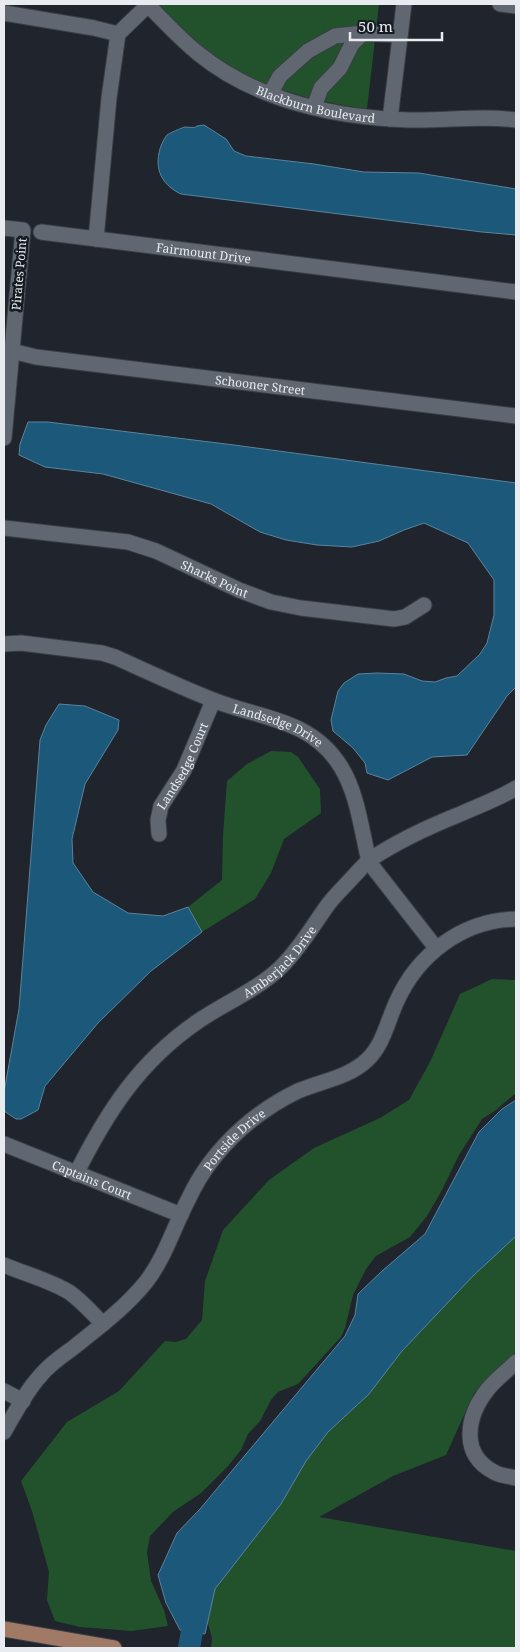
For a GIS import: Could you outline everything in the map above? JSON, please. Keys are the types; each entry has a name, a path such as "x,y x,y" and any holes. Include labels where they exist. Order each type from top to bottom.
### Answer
{"main road":[{"path":"4,1630 114,1648"}],"street":[{"path":"96,239 109,98 118,34 148,4"},
{"name":"Blackburn Boulevard","path":"148,4 199,54 222,71 270,94 337,112 390,119 482,117 516,120"},
{"path":"390,119 404,4"},
{"path":"4,13 94,28 118,34"},
{"path":"270,94 280,76 308,51 335,36 363,33 400,35"},
{"path":"314,107 321,88 340,68 352,44 363,33"},
{"name":"Pirates Point","path":"4,228 24,230 8,350 4,438"},
{"name":"Fairmount Drive","path":"41,232 516,292"},
{"name":"Schooner Street","path":"8,350 45,358 516,416"},
{"name":"Sharks Point","path":"4,528 111,539 140,545 257,597 301,608 394,619 404,617 424,605"},
{"name":"Landsedge Drive","path":"4,644 21,643 102,653 213,701 293,725 312,736 327,749 340,766 353,791 369,861 436,948"},
{"name":"Landsedge Court","path":"159,834 158,820 162,806 184,770 213,701"},
{"name":"Amberjack Drive","path":"76,1174 102,1123 137,1076 156,1056 195,1023 253,988 280,968 298,948 332,899 369,861 399,842 516,788"},
{"name":"Portside Drive","path":"4,1432 23,1400 48,1368 128,1303 157,1267 196,1184 227,1143 266,1109 298,1091 348,1072 368,1058 382,1039 395,1004 407,982 418,966 436,948 459,933 480,925 516,919"},
{"name":"Captains Court","path":"4,1144 181,1215"},
{"path":"4,1265 53,1284 70,1293 83,1303 103,1324"},
{"path":"516,1362 488,1389 471,1418 469,1441 479,1460 494,1473 516,1478"},
{"path":"4,1391 23,1400"}],"green space":[{"path":"157,4 379,4 367,109 345,106 281,90 241,73 197,44"},
{"path":"271,751 291,752 298,757 320,789 321,813 284,839 271,873 255,899 202,932 188,907 222,880 227,781 247,764"},
{"path":"492,979 516,980 516,1093 482,1119 459,1155 427,1216 410,1237 376,1256 366,1269 353,1295 341,1337 298,1384 278,1392 271,1400 260,1421 248,1434 241,1450 228,1466 201,1493 173,1512 150,1536 147,1552 151,1581 164,1610 168,1626 132,1631 80,1627 55,1621 47,1600 49,1572 32,1511 21,1481 67,1422 119,1391 165,1341 176,1342 186,1339 202,1320 205,1281 223,1230 269,1180 314,1148 380,1118 409,1100 430,1062 460,994"},
{"path":"516,1219 516,1352 474,1393 446,1455 393,1476 319,1517 516,1551 516,1648 211,1648 212,1638 207,1620 211,1581 328,1427"}],"water":[{"path":"204,125 226,139 234,151 246,156 364,172 419,173 516,189 516,235 181,194 170,187 162,178 158,166 160,148 168,134 185,127"},
{"path":"28,422 48,422 234,445 516,483 516,687 507,696 467,755 432,757 388,780 367,773 365,763 353,748 333,731 331,720 338,691 344,683 358,674 404,674 422,681 435,682 457,676 480,654 487,643 494,615 494,580 468,543 424,523 379,541 352,547 317,545 286,540 260,532 211,504 103,474 45,467 19,455 20,444"},
{"path":"59,704 85,706 119,720 118,730 85,784 72,839 73,863 93,892 128,913 163,916 188,907 202,932 151,971 98,1023 45,1086 38,1110 21,1119 16,1119 4,1111 4,1092 19,1009 40,740 46,725"},
{"path":"516,1100 516,1236 473,1276 402,1351 369,1394 328,1432 306,1461 281,1504 215,1589 205,1634 180,1630 166,1603 158,1575 177,1533 200,1509 345,1336 355,1315 358,1294 425,1234 479,1132 502,1109"}],"waterway":[{"path":"189,1648 197,1603"}]}
